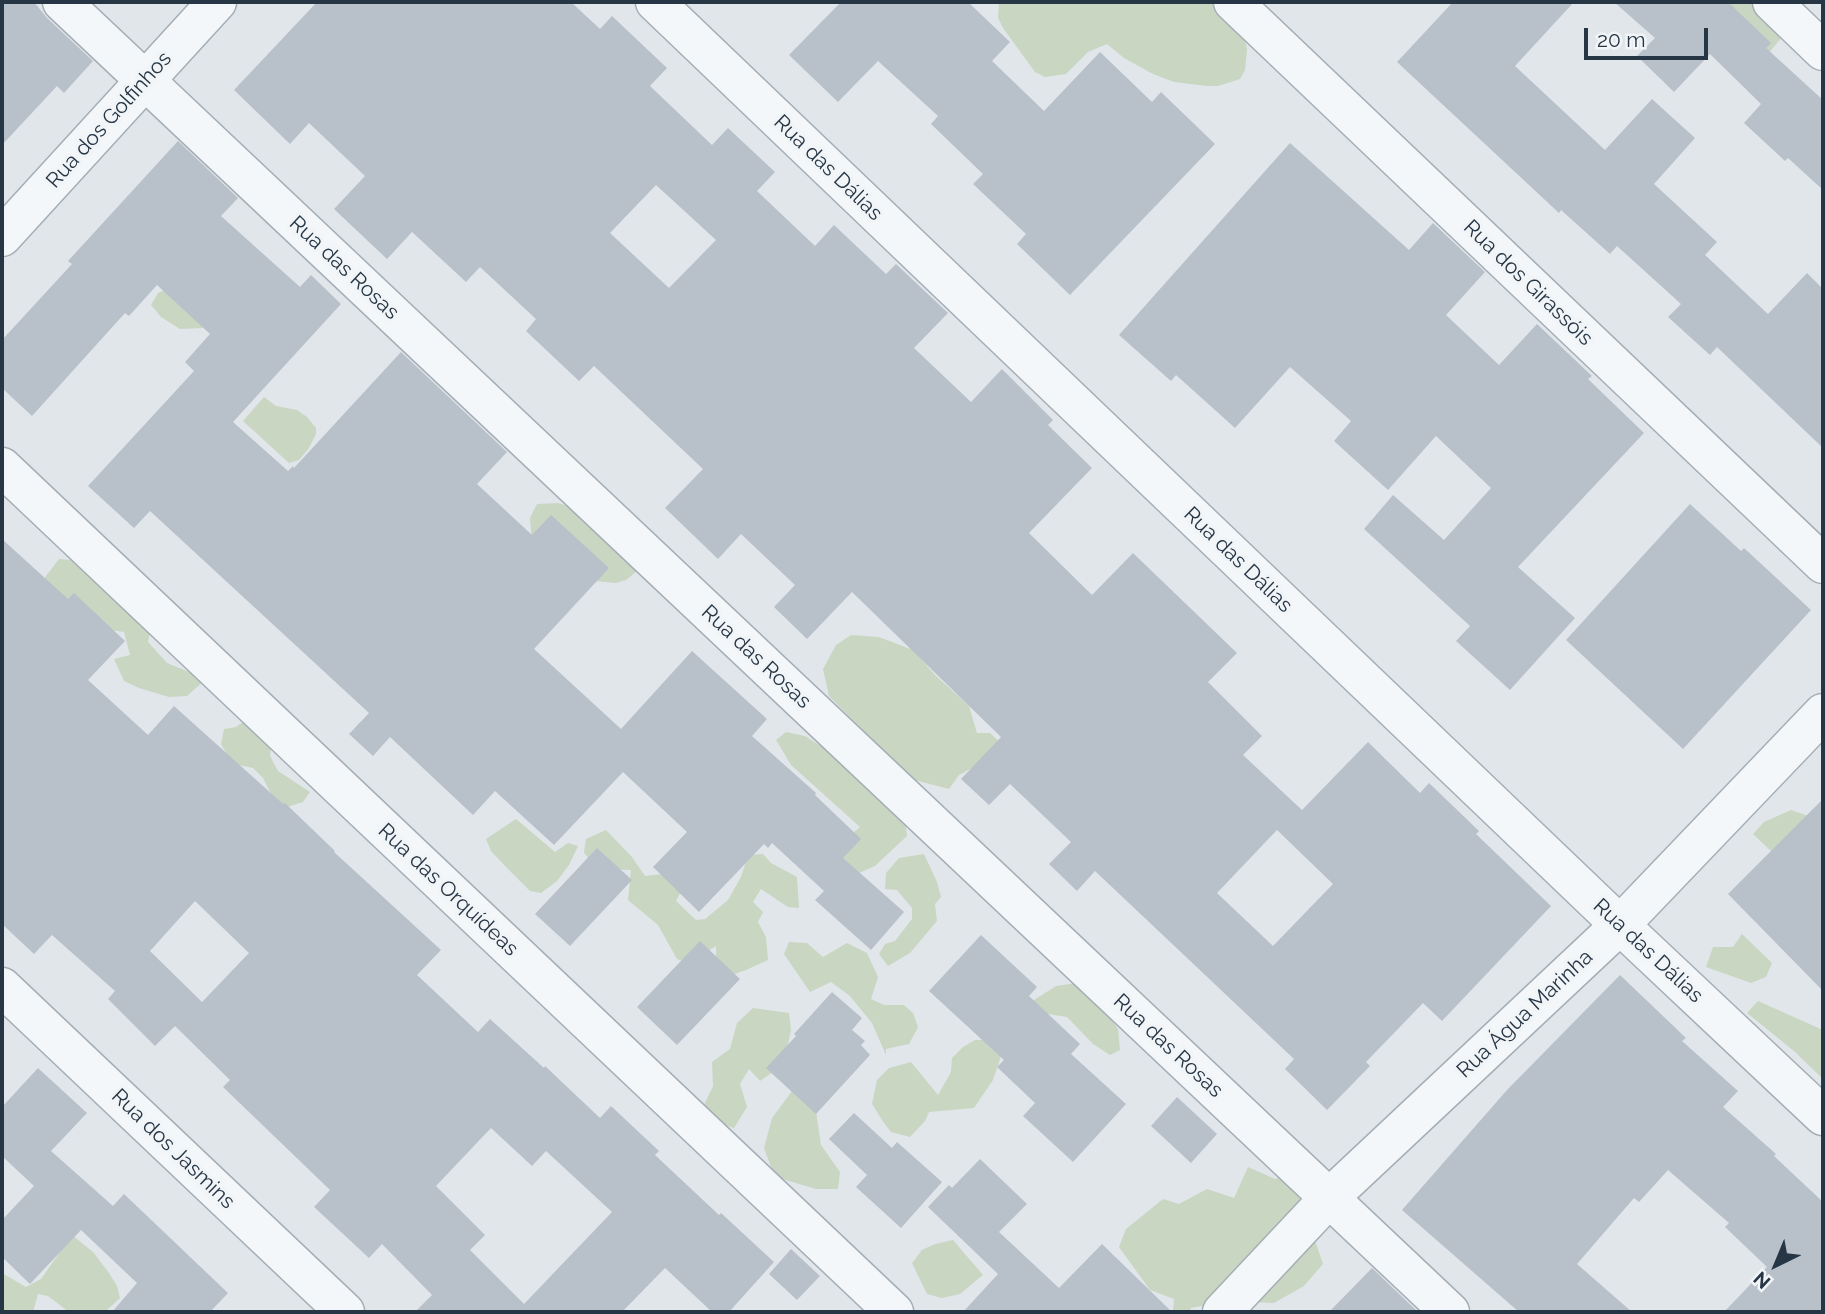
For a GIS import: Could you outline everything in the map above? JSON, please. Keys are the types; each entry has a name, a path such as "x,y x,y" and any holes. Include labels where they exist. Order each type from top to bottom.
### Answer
{"street":[{"name":"Rua das Rosas","path":"62,2 1450,1312"},
{"name":"Rua dos Golfinhos","path":"2,237 217,2"},
{"name":"Rua das Dálias","path":"654,2 1823,1116"},
{"name":"Rua dos Girassóis","path":"1233,2 1823,564"},
{"path":"1772,2 1823,51"},
{"name":"Rua das Orquídeas","path":"2,467 894,1312"},
{"name":"Rua Água Marinha","path":"1222,1312 1329,1198 1620,925 1823,712"},
{"name":"Rua dos Jasmins","path":"2,987 345,1312"}],"green space":[{"path":"999,2 1228,2 1244,36 1247,49 1245,70 1240,79 1218,86 1174,82 1124,58 1107,44 1088,52 1066,74 1045,77 1035,72 1003,28 998,18"},
{"path":"1792,2 1782,37 1768,54 1722,4"},
{"path":"177,284 203,328 180,329 161,317 151,305 158,293"},
{"path":"264,397 276,406 297,410 316,428 309,448 299,460 289,463 243,421"},
{"path":"558,503 578,509 642,567 626,580 616,583 595,581 532,544 530,518 537,504"},
{"path":"59,559 83,561 151,627 148,642 167,663 206,679 187,696 169,697 124,681 114,659 130,655 124,632 103,629 40,584"},
{"path":"851,635 879,637 913,650 935,675 969,706 977,733 990,733 1007,749 959,775 949,789 911,779 829,696 823,669 836,645"},
{"path":"260,720 272,737 270,756 278,771 310,792 303,802 284,808 271,794 263,778 253,768 239,765 228,756 221,744 224,729 236,727 243,722"},
{"path":"786,732 805,736 827,750 905,821 907,836 875,866 850,877 834,859 840,844 860,827 791,765 776,740"},
{"path":"1791,810 1823,821 1823,894 1805,883 1753,834 1764,822"},
{"path":"516,819 555,852 568,843 578,846 557,881 541,893 530,891 491,851 486,839"},
{"path":"606,830 632,857 645,876 672,873 685,884 676,901 696,920 705,919 728,900 741,877 748,855 763,854 771,863 797,877 799,908 788,907 761,889 753,902 763,912 758,922 766,937 768,960 746,970 729,976 716,972 716,946 689,963 677,959 658,925 628,900 631,870 599,869 584,853 586,839"},
{"path":"924,854 941,897 935,904 937,921 910,953 888,966 879,954 885,944 895,941 912,919 912,908 897,890 885,889 886,873 899,858"},
{"path":"1742,934 1772,963 1766,977 1751,983 1706,967 1713,947 1733,947"},
{"path":"789,942 807,943 823,957 847,943 867,953 878,977 871,999 884,1005 904,1005 913,1013 918,1027 909,1044 886,1049 886,1055 872,1023 850,996 831,982 810,992 784,954"},
{"path":"1077,983 1098,1001 1118,1029 1120,1050 1110,1055 1093,1044 1067,1017 1048,1014 1002,1053 993,1080 974,1108 929,1112 925,1121 910,1137 891,1132 884,1123 872,1104 877,1080 889,1068 911,1062 938,1095 951,1072 952,1058 963,1047 975,1040 999,1040 1010,1022 1034,1000 1056,986"},
{"path":"1758,1001 1823,1030 1823,1079 1794,1051 1747,1013"},
{"path":"753,1008 789,1013 791,1030 785,1059 776,1070 760,1081 749,1069 740,1084 747,1107 734,1128 717,1123 704,1105 713,1086 712,1062 730,1049 737,1023"},
{"path":"792,1091 814,1098 821,1145 840,1172 838,1189 816,1189 779,1178 771,1167 764,1148 772,1118"},
{"path":"1248,1167 1275,1179 1319,1167 1311,1229 1323,1264 1304,1286 1274,1303 1228,1301 1191,1308 1190,1312 1173,1312 1174,1299 1150,1290 1119,1247 1126,1229 1163,1199 1179,1204 1207,1189 1234,1198"},
{"path":"72,1235 93,1252 109,1273 120,1298 105,1312 69,1312 48,1296 38,1294 33,1312 2,1312 2,1273 26,1287 41,1279"},
{"path":"953,1240 983,1275 960,1294 942,1298 927,1294 912,1263 922,1250"}],"building":[{"path":"2,2 34,2 47,18 93,61 64,93 57,86 2,145"},
{"path":"317,2 571,2 600,29 612,16 667,68 650,86 712,145 728,128 775,172 757,191 815,246 834,225 886,274 896,264 948,313 914,348 971,402 1002,369 1053,420 1048,425 1092,468 1029,533 1092,595 1133,553 1237,653 1208,682 1262,736 1243,755 1302,810 1368,742 1420,793 1429,783 1479,831 1476,834 1551,906 1442,1021 1423,1003 1366,1062 1370,1066 1327,1110 1285,1069 1294,1059 1095,871 1077,891 1049,864 1071,842 1010,784 989,805 961,779 1001,737 852,592 807,639 774,607 795,585 741,534 718,559 665,508 703,469 594,366 579,381 526,331 536,319 480,267 466,282 412,232 387,259 334,209 365,176 309,123 290,144 234,90","holes":["656,185 716,240 669,288 610,233","1277,830 1333,884 1273,946 1217,893"]},
{"path":"841,2 968,2 1010,42 992,61 1044,111 1100,52 1152,102 1161,92 1215,144 1070,295 1017,244 1026,234 973,184 983,174 931,124 938,116 878,61 838,102 789,55"},
{"path":"1453,2 1574,2 1515,66 1605,150 1652,99 1695,138 1654,184 1717,242 1705,255 1768,314 1807,273 1823,289 1823,448 1717,347 1710,355 1668,317 1681,304 1617,246 1610,254 1561,210 1559,213 1397,62"},
{"path":"1614,2 1728,2 1771,43 1766,48 1823,100 1823,190 1788,158 1785,161 1744,123 1761,104 1710,54 1674,92 1637,56 1655,38"},
{"path":"178,141 238,198 221,216 300,287 311,275 341,304 233,422 288,471 293,466 294,468 401,352 507,452 477,484 532,535 551,515 609,568 534,649 621,729 692,651 767,719 752,736 816,793 815,795 861,839 843,858 904,912 871,950 815,900 824,891 772,843 768,848 764,844 699,912 653,867 687,832 623,772 554,845 495,791 473,815 390,737 373,756 349,734 369,713 150,511 134,528 88,486 194,371 185,362 210,334 157,285 129,316 125,313 32,416 2,388 2,340 72,264 68,261"},
{"path":"1290,143 1409,250 1433,223 1485,272 1446,315 1499,365 1537,324 1592,376 1588,379 1644,433 1518,567 1575,618 1510,690 1456,641 1470,626 1364,529 1393,495 1444,540 1491,488 1436,436 1388,490 1334,441 1351,421 1290,367 1235,428 1176,375 1171,381 1119,335"},
{"path":"1690,504 1741,551 1744,548 1811,610 1683,749 1566,640"},
{"path":"2,539 68,599 74,593 125,641 88,680 148,735 174,706 285,803 441,950 417,975 478,1032 490,1019 600,1118 611,1106 659,1151 655,1155 774,1262 729,1312 712,1312 665,1268 622,1312 415,1312 432,1295 382,1244 369,1258 314,1207 330,1190 223,1087 230,1080 175,1026 155,1046 108,999 115,991 52,935 34,954 2,924","holes":["195,901 249,953 202,1002 150,951","491,1128 532,1166 546,1151 612,1212 524,1304 470,1250 485,1235 436,1186"]},
{"path":"1823,799 1823,991 1728,894"},
{"path":"597,848 632,880 570,946 535,914"},
{"path":"981,935 1037,987 1029,996 1080,1044 1071,1054 1126,1104 1073,1162 1023,1116 1035,1103 997,1067 1004,1060 929,991"},
{"path":"700,941 740,979 677,1045 637,1007"},
{"path":"1620,975 1686,1038 1682,1041 1738,1091 1723,1107 1776,1154 1774,1156 1823,1202 1823,1312 1724,1312 1767,1267 1725,1227 1729,1223 1668,1170 1639,1202 1634,1198 1577,1264 1632,1312 1519,1312 1402,1210 1507,1090"},
{"path":"832,992 862,1018 852,1030 865,1041 861,1045 870,1055 816,1114 766,1068"},
{"path":"38,1068 87,1113 51,1151 113,1206 124,1194 228,1293 210,1312 112,1312 137,1283 81,1230 30,1284 2,1257 2,1220 34,1186 2,1156 2,1107"},
{"path":"1177,1097 1217,1134 1191,1163 1151,1126"},
{"path":"854,1113 892,1148 897,1142 942,1182 901,1228 856,1187 867,1175 829,1139"},
{"path":"980,1159 1027,1204 999,1232 1059,1288 1102,1244 1172,1312 963,1312 998,1274 928,1207 949,1185 952,1188"},
{"path":"791,1249 820,1276 797,1300 769,1274"},
{"path":"1372,1268 1418,1312 1329,1312"}]}
